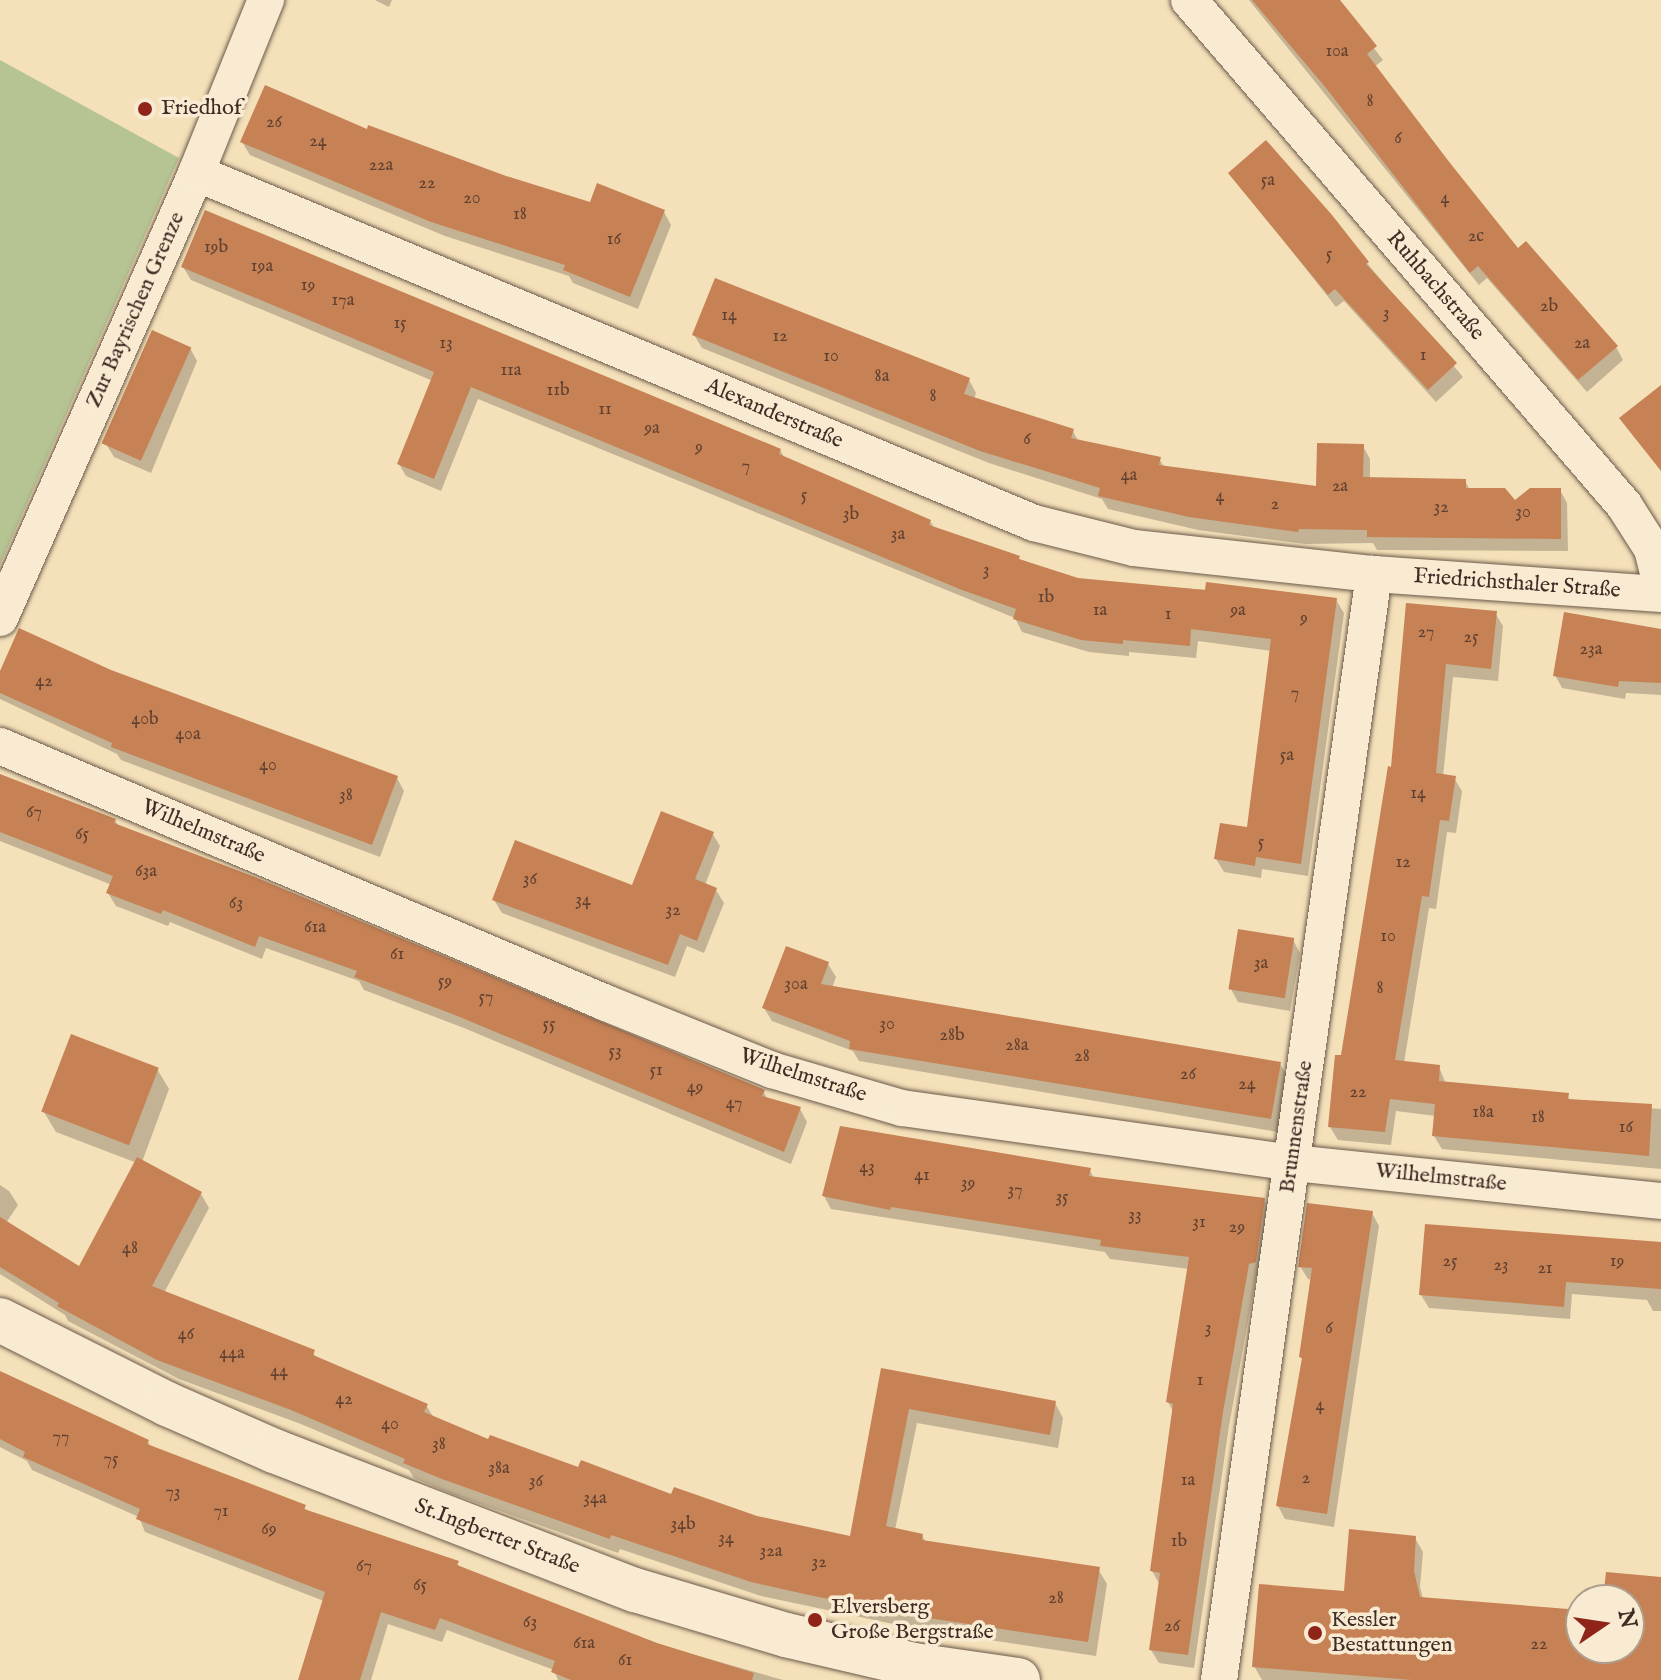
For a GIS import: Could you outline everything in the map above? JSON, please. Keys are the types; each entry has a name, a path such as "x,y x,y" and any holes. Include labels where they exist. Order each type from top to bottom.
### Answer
{"main road":[{"name":"St.Ingberter Straße","path":"0,1320 167,1404 274,1451 635,1590 786,1635 914,1665 1018,1680"}],"street":[{"name":"Zur Bayrischen Grenze","path":"0,618 196,173 266,0"},
{"name":"Ruhbachstraße","path":"1189,0 1624,505 1652,549 1661,585"},
{"name":"Alexanderstraße","path":"196,173 1034,523 1134,548 1374,574"},
{"name":"Friedrichsthaler Straße","path":"1374,574 1661,594"},
{"name":"Brunnenstraße","path":"1219,1680 1374,574"},
{"name":"Wilhelmstraße","path":"0,746 772,1070 902,1108 1293,1163 1661,1201"}],"green space":[{"path":"0,60 179,158 0,565"}],"building":[{"path":"1252,0 1340,0 1377,46 1367,54 1518,248 1526,241 1618,346 1578,380 1478,266 1470,273 1326,88"},
{"path":"265,85 367,129 368,125 506,176 590,202 597,183 665,210 630,297 563,270 565,265 431,222 240,142"},
{"path":"1266,140 1332,215 1369,262 1366,264 1457,363 1428,390 1335,289 1328,295 1228,173"},
{"path":"205,210 781,449 779,454 931,520 929,525 1020,556 1019,559 1078,578 1205,590 1206,582 1337,598 1301,864 1256,857 1255,866 1214,859 1220,823 1247,827 1271,639 1191,629 1190,646 1123,640 1123,644 1081,640 1013,619 1016,609 962,590 471,387 434,479 397,464 434,372 181,267"},
{"path":"715,278 970,378 964,394 1074,429 1071,438 1161,457 1159,465 1316,486 1317,443 1364,444 1363,477 1466,479 1466,488 1505,488 1515,500 1530,488 1561,488 1561,539 1367,537 1367,530 1299,529 1298,532 1189,517 1098,496 1100,488 980,451 692,335"},
{"path":"152,330 191,347 141,461 102,443"},
{"path":"1661,385 1661,471 1619,418"},
{"path":"1406,603 1497,611 1491,669 1446,664 1436,773 1456,776 1449,821 1440,820 1429,897 1422,896 1395,1060 1440,1065 1439,1081 1569,1093 1568,1099 1652,1104 1649,1156 1432,1136 1435,1104 1390,1099 1385,1132 1328,1127 1335,1055 1341,1055 1388,766 1391,767"},
{"path":"1564,612 1661,629 1661,683 1619,681 1618,687 1553,676"},
{"path":"19,628 111,670 398,776 372,845 111,747 112,743 0,693 0,671"},
{"path":"0,774 116,819 114,823 255,877 765,1090 762,1096 801,1107 784,1152 455,1015 354,977 357,971 259,936 255,947 163,910 161,914 106,893 113,876 0,832"},
{"path":"661,811 714,832 695,879 717,888 697,941 680,934 668,965 492,900 515,840 632,885"},
{"path":"1238,929 1294,938 1285,998 1228,989"},
{"path":"786,946 829,962 821,984 1281,1062 1271,1119 849,1049 850,1041 762,1008"},
{"path":"71,1034 159,1068 129,1145 41,1111"},
{"path":"840,1126 1091,1168 1089,1176 1265,1198 1256,1262 1249,1264 1223,1412 1188,1655 1149,1650 1160,1573 1150,1571 1173,1404 1166,1402 1189,1257 1100,1246 1101,1240 891,1207 890,1210 822,1196"},
{"path":"137,1157 202,1192 152,1286 315,1350 313,1355 428,1404 424,1412 488,1439 490,1435 578,1467 581,1460 671,1494 674,1487 757,1516 850,1536 881,1368 1056,1401 1050,1435 909,1409 886,1526 923,1534 922,1540 1100,1567 1088,1642 908,1615 809,1595 751,1582 611,1535 610,1539 442,1479 403,1463 405,1459 291,1410 157,1360 57,1306 59,1303 0,1267 0,1217 79,1266"},
{"path":"1307,1203 1373,1211 1327,1514 1276,1506 1302,1358 1299,1357 1312,1268 1298,1267"},
{"path":"1425,1224 1661,1242 1661,1289 1566,1282 1564,1307 1419,1295"},
{"path":"0,1371 149,1440 147,1444 306,1505 304,1509 459,1561 457,1565 657,1643 754,1673 752,1680 571,1680 551,1672 555,1661 440,1618 435,1630 381,1612 360,1680 298,1680 325,1592 136,1519 140,1509 23,1457 25,1452 0,1439"},
{"path":"1349,1529 1416,1536 1414,1571 1420,1597 1565,1609 1565,1664 1645,1664 1645,1584 1605,1584 1606,1572 1661,1577 1661,1680 1412,1680 1252,1667 1259,1584 1344,1591"}],"place":[{"name":"Friedhof","path":"145,109"},
{"name":"Elversberg Große Bergstraße","path":"815,1620"},
{"name":"Kessler Bestattungen","path":"1315,1633"}]}
